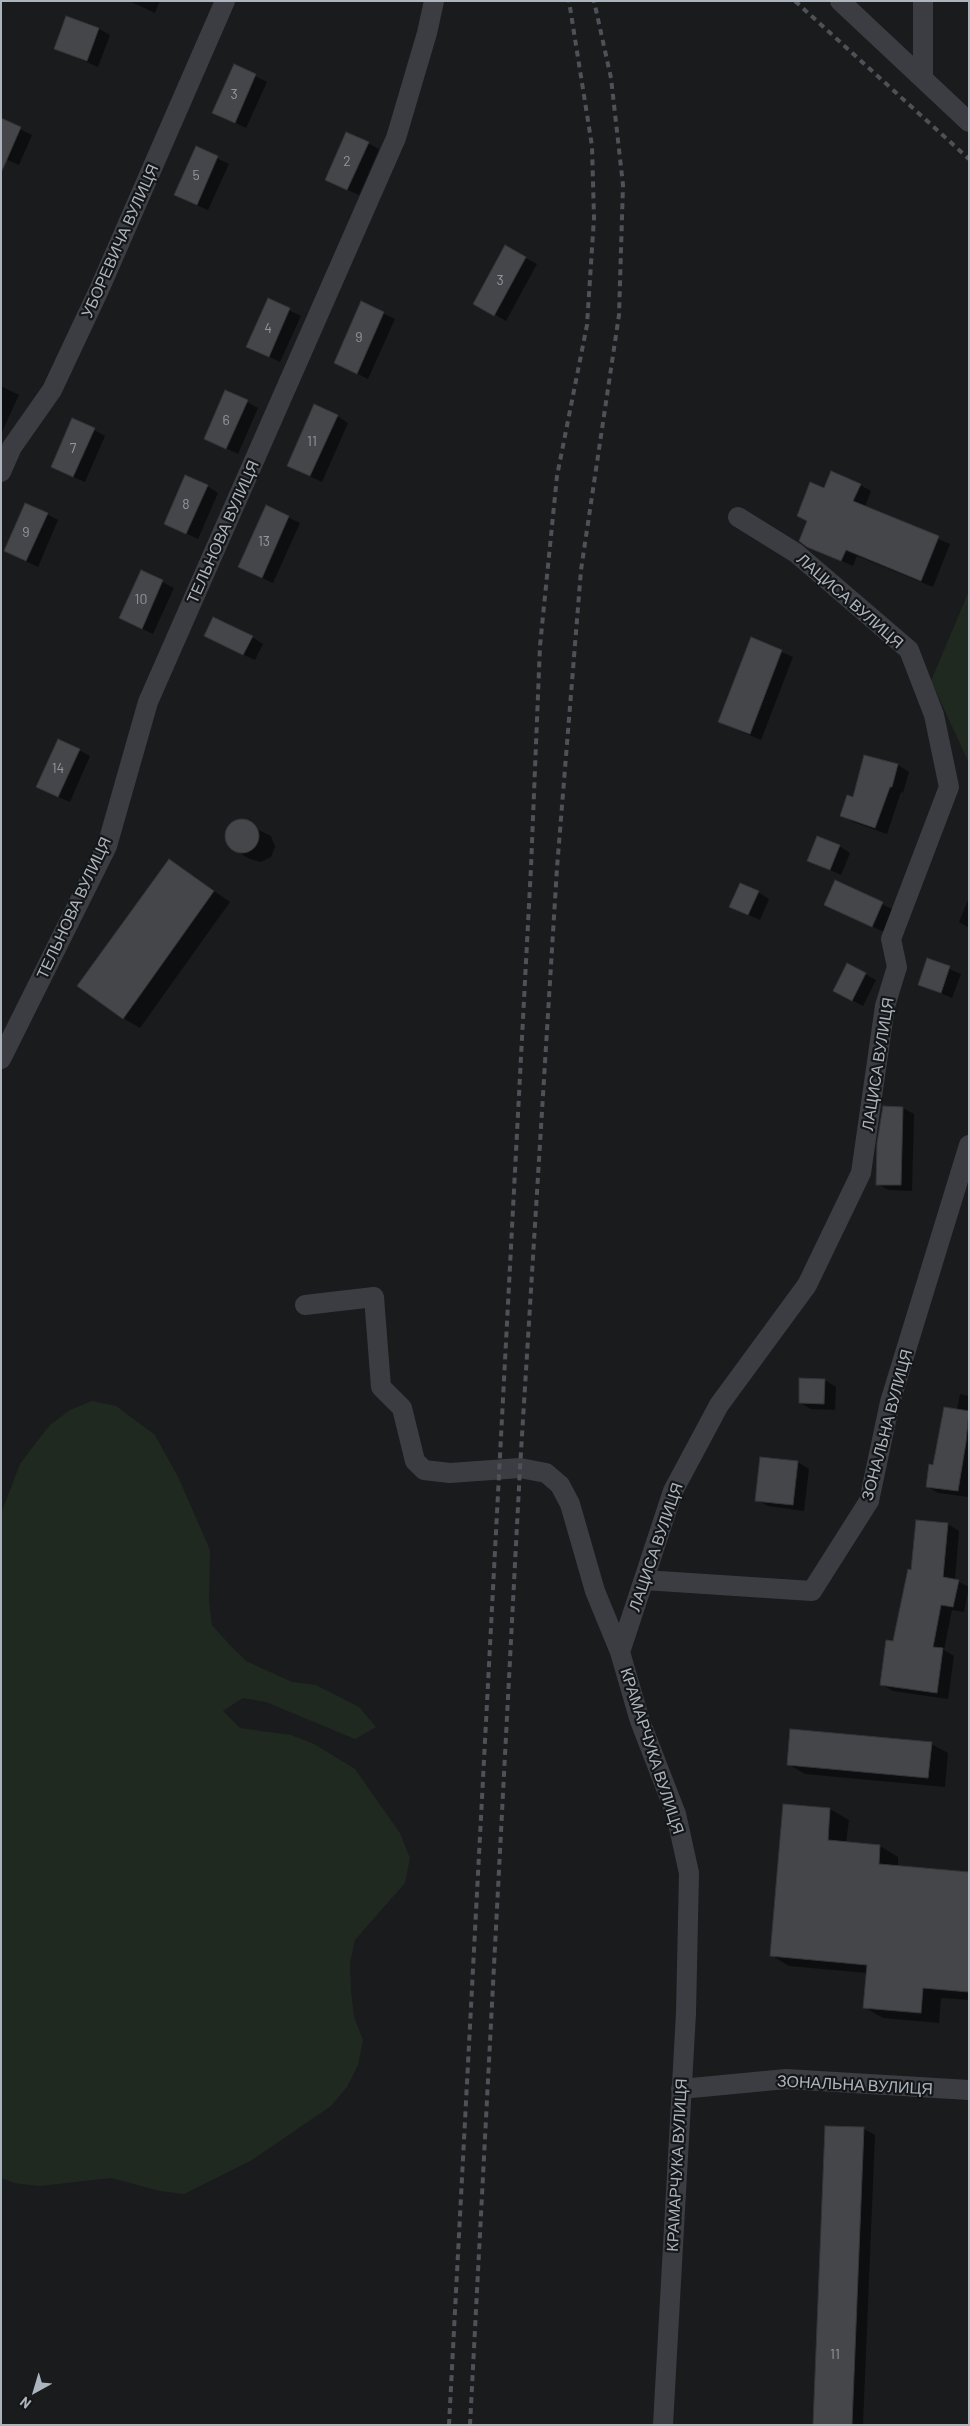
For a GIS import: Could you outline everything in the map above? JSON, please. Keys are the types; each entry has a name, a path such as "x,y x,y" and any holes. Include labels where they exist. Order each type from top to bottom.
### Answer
{"street":[{"name":"УБОРЕВИЧА ВУЛИЦЯ","path":"1,472 12,447 52,390 92,306 225,1"},
{"name":"ТЕЛЬНОВА ВУЛИЦЯ","path":"1,1059 107,846 148,702 396,138 427,33 434,1"},
{"path":"840,1 969,122"},
{"path":"923,1 923,78"},
{"name":"ЛАЦИСА ВУЛИЦЯ","path":"620,1652 673,1491 719,1405 807,1285 861,1174 885,1006 897,967 890,939 949,787 934,715 908,650 796,554 738,517"},
{"name":"ЗОНАЛЬНА ВУЛИЦЯ","path":"644,1580 812,1591 869,1501 890,1402 969,1145"},
{"name":"КРАМАРЧУКА ВУЛИЦЯ","path":"305,1305 374,1298 381,1387 402,1408 415,1460 424,1470 450,1473 520,1468 546,1473 560,1485 570,1504 595,1591 620,1652 640,1721 676,1814 689,1873 686,2013 663,2425"},
{"name":"ЗОНАЛЬНА ВУЛИЦЯ","path":"681,2089 786,2079 969,2090"}],"shaded area":[{"path":"969,591 969,763 931,681"},
{"path":"92,1401 116,1406 155,1435 179,1479 210,1550 209,1601 212,1625 246,1661 292,1682 316,1685 359,1707 376,1727 355,1739 266,1702 243,1698 223,1711 240,1728 291,1735 314,1744 355,1769 400,1833 410,1858 405,1883 355,1940 350,1963 351,1991 354,2017 363,2040 358,2065 347,2087 331,2106 252,2160 184,2194 160,2191 111,2178 39,2186 15,2183 1,2178 1,1514 20,1464 50,1425 70,1410"}],"building":[{"path":"66,16 99,28 87,61 54,49"},
{"path":"234,64 256,74 235,123 212,113"},
{"path":"1,118 21,127 1,173"},
{"path":"346,132 369,142 347,190 325,180"},
{"path":"196,146 218,156 197,205 174,195"},
{"path":"505,245 526,257 494,316 473,304"},
{"path":"268,298 290,308 269,357 246,347"},
{"path":"361,301 384,312 357,374 334,363"},
{"path":"225,390 248,400 226,449 204,439"},
{"path":"314,404 338,415 310,476 287,466"},
{"path":"72,418 95,428 73,477 51,467"},
{"path":"831,471 861,484 853,501 939,536 921,581 846,550 841,561 807,547 799,541 807,521 797,516 810,482 824,488"},
{"path":"185,475 208,485 186,534 164,524"},
{"path":"25,503 48,513 26,561 4,551"},
{"path":"266,505 289,516 262,578 238,567"},
{"path":"141,570 163,580 142,629 119,618"},
{"path":"213,617 253,636 243,655 204,636"},
{"path":"751,637 782,650 750,734 718,722"},
{"path":"58,739 80,749 58,797 36,787"},
{"path":"864,755 898,764 892,787 890,787 875,828 840,816 847,795 853,797"},
{"path":"242,819 254,824 259,836 254,848 242,853 230,848 225,836 230,824"},
{"path":"817,836 840,845 830,870 807,861"},
{"path":"169,859 214,891 123,1019 77,986"},
{"path":"835,880 883,902 872,927 824,905"},
{"path":"740,883 759,891 748,915 729,907"},
{"path":"927,958 950,966 941,993 918,985"},
{"path":"847,963 866,973 852,1001 833,991"},
{"path":"883,1106 903,1107 901,1185 876,1185 877,1143"},
{"path":"799,1378 825,1379 824,1404 799,1403"},
{"path":"944,1407 969,1411 958,1491 926,1487 929,1464 933,1465"},
{"path":"760,1457 798,1461 793,1505 755,1501"},
{"path":"916,1520 948,1523 943,1577 959,1580 953,1607 941,1605 933,1647 943,1648 937,1693 880,1685 886,1640 893,1641 908,1569 911,1570"},
{"path":"790,1729 932,1742 928,1778 787,1765"},
{"path":"783,1804 830,1808 828,1840 880,1845 879,1864 969,1872 969,1992 923,1988 921,2013 863,2008 867,1965 770,1956"},
{"path":"825,2126 864,2127 852,2425 813,2425"}],"railway":[{"path":"449,2425 531,867 540,646 557,476 587,325 594,218 592,146 569,1"},
{"path":"470,2425 520,1468 557,868 581,570 619,315 623,185 611,78 594,1"},
{"path":"795,1 969,159"}]}
